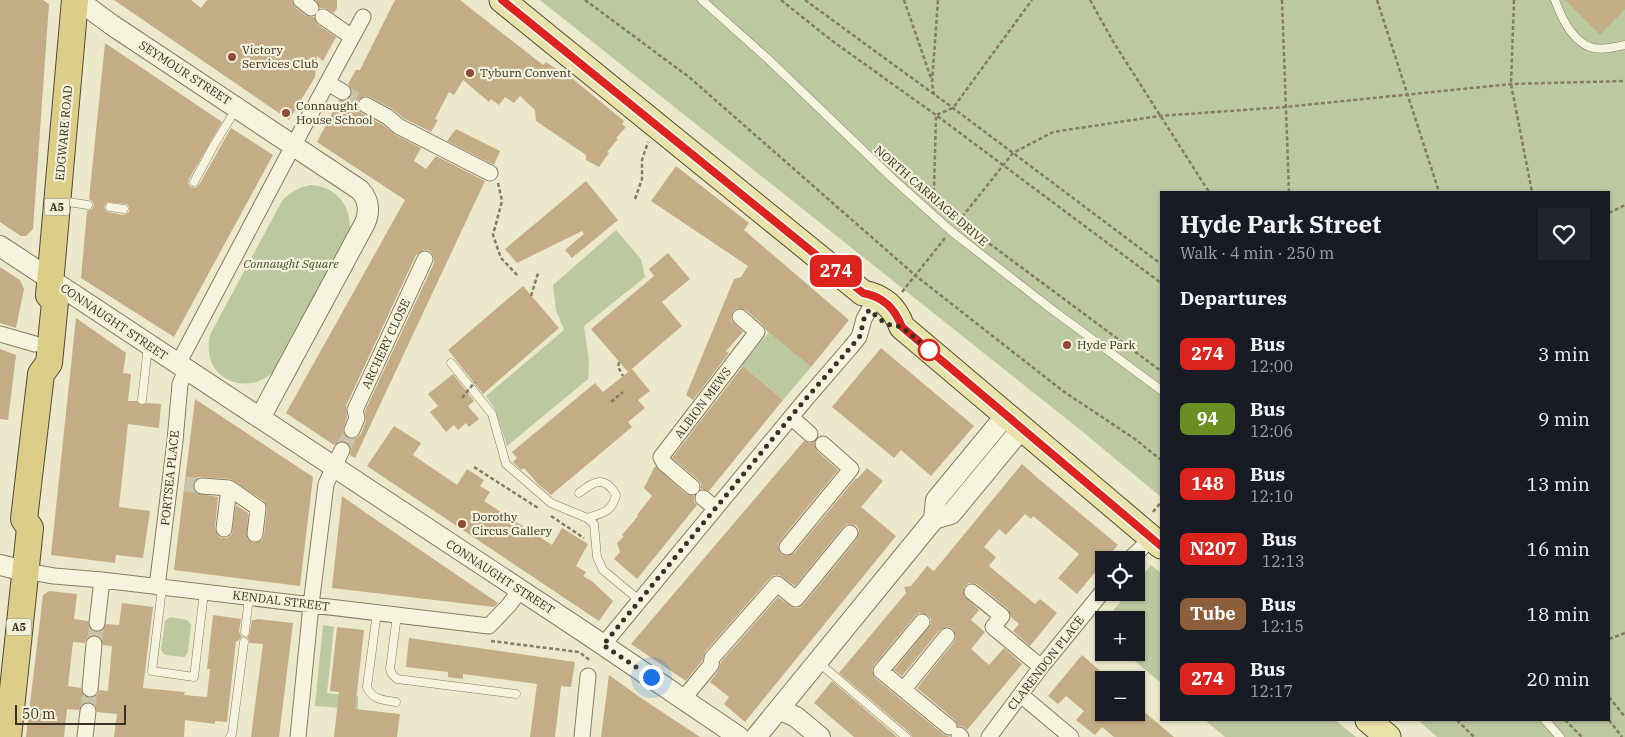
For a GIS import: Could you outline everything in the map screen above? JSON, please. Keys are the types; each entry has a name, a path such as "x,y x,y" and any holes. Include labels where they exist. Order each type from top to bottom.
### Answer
{"highway":[{"name":"EDGWARE ROAD","path":"8,737 13,526 24,519 41,374 49,363 50,355 55,302 50,287 77,0"},
{"name":"EDGWARE ROAD","path":"41,374 33,361 39,299 50,287"},
{"name":"EDGWARE ROAD","path":"0,638 11,568"}],"main road":[{"path":"502,0 717,174 866,302 886,324 902,327 1014,422 1154,533"},
{"path":"1369,721 1388,737"}],"street":[{"name":"SEYMOUR STREET","path":"77,0 294,144"},
{"path":"312,8 352,38"},
{"path":"294,144 360,190 366,199 368,210 365,223 260,418 182,367 294,144 363,17"},
{"path":"328,83 343,92"},
{"path":"366,105 388,117 398,126 490,173"},
{"name":"CONNAUGHT STREET","path":"0,246 50,287 148,344 182,367"},
{"name":"ARCHERY CLOSE","path":"352,430 357,418 355,410 425,259"},
{"path":"597,653 715,508 860,336 866,302"},
{"name":"ALBION MEWS","path":"692,487 664,463 661,458 757,332 740,317"},
{"path":"0,334 35,344"},
{"name":"PORTSEA PLACE","path":"160,587 177,483 182,367"},
{"name":"CONNAUGHT STREET","path":"260,418 338,459 520,590 597,653 682,699 739,737"},
{"path":"791,418 810,434"},
{"path":"756,737 934,519 951,514 1014,422"},
{"path":"787,547 851,469 823,444"},
{"path":"298,737 311,604 326,484 338,459"},
{"path":"202,486 229,488 258,508 255,534"},
{"path":"224,529 229,488"},
{"path":"703,498 715,508"},
{"path":"682,699 711,665 712,658 777,584 796,599 850,533"},
{"path":"1137,551 1154,533"},
{"name":"KENDAL STREET","path":"11,568 54,576 311,604 489,626 520,590"},
{"path":"97,623 102,580"},
{"path":"972,592 1002,616 993,627 1041,666"},
{"name":"CLARENDON PLACE","path":"989,737 1041,666 1095,601"},
{"path":"922,622 881,671 956,733"},
{"path":"904,689 946,636"},
{"path":"90,689 94,644"},
{"path":"582,737 588,676"},
{"path":"1021,694 1071,737"},
{"path":"779,709 796,717 820,737"},
{"path":"85,737 88,711"}],"lane":[{"name":"NORTH CARRIAGE DRIVE","path":"702,0 767,58 922,206 951,231 1057,314 1160,389"},
{"path":"1556,0 1559,11 1568,27 1578,40 1590,48 1604,49 1625,45"},
{"path":"194,182 237,107"},
{"path":"58,200 88,205"},
{"path":"110,207 124,209"},
{"path":"142,400 148,344"},
{"path":"451,363 492,414 506,464 551,503 588,518 594,524 597,557 603,570 639,600"},
{"path":"579,493 591,484 602,481 611,486 616,495 614,506 606,512 588,518"},
{"path":"160,587 152,671 194,677 204,592"},
{"path":"245,632 249,598"},
{"path":"377,612 366,687 374,697 396,702"},
{"path":"397,615 390,669 397,679 516,694"},
{"path":"230,737 232,734 244,642"},
{"path":"818,662 906,737"},
{"path":"1546,721 1560,737"}],"path":[{"path":"586,0 689,76 916,276 1062,391 1135,439 1160,459"},
{"path":"781,0 831,40 936,115 1160,283"},
{"path":"805,0 1160,263"},
{"path":"904,0 932,83 934,95"},
{"path":"932,83 938,0"},
{"path":"936,115 953,108 1032,0"},
{"path":"1090,0 1159,116 1208,191"},
{"path":"1282,0 1289,191"},
{"path":"1377,0 1439,191"},
{"path":"1514,0 1511,84 1532,191"},
{"path":"901,293 1013,153 1053,132 1159,116 1285,107 1511,84 1625,81"},
{"path":"922,206 934,189 936,115"},
{"path":"635,198 642,179 642,160 648,142 660,127"},
{"path":"490,173 498,180 502,200 493,234 502,258 518,276"},
{"path":"1610,212 1625,205"},
{"name":"NORTH CARRIAGE DRIVE","path":"959,221 1160,370"},
{"path":"531,296 538,273"},
{"path":"619,362 618,367 623,376"},
{"path":"462,398 476,382"},
{"path":"611,402 623,392"},
{"path":"474,467 541,510"},
{"path":"1154,533 1160,506"},
{"path":"549,515 595,545"},
{"path":"1610,639 1625,633"},
{"path":"488,640 597,653"},
{"path":"1610,698 1625,718"},
{"path":"1458,721 1474,737"},
{"path":"1566,721 1582,737"},
{"path":"1609,721 1622,737"}],"green space":[{"name":"Hyde Park","path":"540,0 1625,0 1625,737 1437,737 1419,721 1610,721 1610,191 1160,191 1160,496 1083,432"},
{"name":"Connaught Square","path":"310,185 328,189 342,200 349,216 349,235 277,368 265,378 252,383 239,383 227,379 218,372 211,361 209,348 211,333 282,201 294,191"},
{"path":"616,230 641,259 645,277 584,326 589,362 588,379 507,446 495,409 486,396 564,330 556,310 553,285"},
{"path":"769,332 811,367 783,400 742,365"},
{"path":"1151,565 1160,572 1160,682 1135,661 1145,661 1145,611 1113,611 1121,601 1145,601 1145,572"},
{"path":"170,617 187,620 191,625 188,652 185,657 165,655 161,650 165,621"},
{"path":"323,625 334,627 327,693 358,696 358,709 315,706"},
{"path":"1206,721 1336,721 1356,737 1225,737"}],"building":[{"path":"0,0 43,0 49,4 33,229 26,236 21,236 0,222"},
{"path":"114,0 191,0 201,8 207,0 292,0 295,7 306,16 314,17 317,24 336,37 323,61 317,56 315,77 289,120"},
{"path":"316,0 337,0 337,8 334,13 320,8"},
{"path":"395,0 460,0 543,65 546,62 567,74 624,121 622,124 626,127 616,138 618,139 607,152 609,153 599,167 586,160 586,155 536,121 535,110 520,96 514,103 505,97 499,105 491,99 489,102 463,80 454,95 449,92 435,119 438,120 431,132 403,118 393,109 370,97 365,96 358,100 357,106 361,113 383,125 394,134 421,148 414,161 426,169 436,156 485,181 355,458 350,455 351,449 346,442 341,441 334,445 286,413 405,200 317,142 339,100 347,100 351,96 351,88 348,84 356,70 360,70","holes":["424,250 432,253 434,263 365,411 366,421 361,434 357,438 349,439 343,431 347,417 346,406 416,255"]},
{"path":"1565,0 1625,0 1625,9 1600,35"},
{"path":"105,43 222,122 189,179 188,183 191,187 195,188 199,185 231,128 273,155 174,337 81,278 87,211 92,209 94,205 89,199","holes":["108,202 127,204 129,212 124,215 107,212 104,207"]},
{"path":"456,129 500,151 494,165 447,141"},
{"path":"676,166 749,223 744,230 849,320 811,367 766,330 746,310 738,308 733,311 731,320 743,332 726,351 729,353 693,400 686,395 734,279 741,277 748,266 651,201"},
{"path":"586,181 618,220 572,258 565,250 584,234 582,231 517,263 505,249"},
{"path":"668,253 690,279 662,302 682,326 628,372 591,329 654,276 649,269"},
{"path":"0,267 20,280 24,289 16,328 0,323"},
{"path":"523,286 559,328 483,394 448,350"},
{"path":"76,318 126,353 123,373 131,374 128,401 137,401 141,405 147,403 161,404 159,428 128,424 119,507 150,511 143,558 116,555 115,563 51,555"},
{"path":"881,348 974,426 931,476 901,450 894,458 832,407"},
{"path":"0,349 16,355 8,420 0,419"},
{"path":"743,366 783,400 709,491 701,489 701,484 698,480 672,458"},
{"path":"632,369 650,391 638,400 645,408 628,422 632,427 551,495 524,468 521,470 513,462 517,458 512,452 595,383 603,392"},
{"path":"453,374 474,401 468,406 479,419 469,427 466,423 458,430 454,425 446,432 430,412 438,406 428,394"},
{"path":"195,399 313,477 300,586 174,570","holes":["198,477 231,479 264,501 267,509 262,540 253,543 247,538 248,513 236,505 232,534 227,538 218,536 215,528 218,497 196,493 193,490 193,485"]},
{"path":"394,426 421,443 413,455 457,485 467,469 484,480 480,486 490,492 484,501 552,545 562,528 588,544 576,566 586,572 583,576 593,582 613,601 599,621 367,466"},
{"path":"804,441 814,442 817,451 838,470 780,541 778,546 781,554 786,556 794,553 856,478 867,468 883,481 861,507 896,536 745,722 724,704 729,697 710,682 718,671 721,662 778,597 794,608 799,608 803,605 857,539 859,530 856,525 847,524 843,527 795,586 779,575 774,575 770,578 705,652 702,661 686,681 631,644"},
{"path":"1022,464 1118,545 1113,551 1095,551 1095,572 1077,594 1058,578 1079,554 1033,516 1031,519 1025,514 1006,535 999,529 984,547 996,557 989,566 1035,604 1040,599 1057,613 1030,646 1013,631 1019,624 1011,617 1008,609 977,584 969,583 964,587 964,596 979,610 971,620 985,632 971,649 989,665 1004,648 1022,664 967,730 962,726 958,726 955,720 917,688 954,642 956,637 953,629 948,627 940,630 902,676 894,670 931,624 931,619 928,615 919,613 915,616 874,665 872,670 875,678 943,734 950,737 912,737 910,733 839,673 906,593 904,587 911,586 927,566 934,571"},
{"path":"655,466 686,494 694,496 694,501 697,505 637,579 614,559 620,552 617,543 652,496 644,488"},
{"path":"342,496 498,603 494,607 332,588"},
{"path":"49,591 77,594 74,619 88,621 89,627 95,632 101,631 106,624 119,625 122,603 153,607 143,688 185,692 184,695 207,697 210,669 207,669 213,615 241,619 239,632 242,637 236,641 227,722 215,721 215,724 185,720 184,737 114,737 117,714 97,712 94,704 89,702 81,705 79,710 67,709 64,737 26,737 43,595","holes":["95,635 100,637 103,645 112,646 108,691 99,690 97,695 90,698 84,696 81,688 68,686 73,642 85,643 87,638"]},
{"path":"252,620 293,623 279,737 251,737 263,644 250,643 247,637 250,633"},
{"path":"337,627 364,630 355,709 400,714 397,737 334,737 339,692 330,691"},
{"path":"409,638 575,662 571,687 561,686 555,737 530,737 537,684 463,674 463,679 448,677 448,672 406,667"},
{"path":"1082,655 1101,671 1095,671 1095,721 1145,721 1145,713 1174,737 1114,737 1102,727 1095,735 1076,720 1084,711 1066,696 1058,704 1048,696"},
{"path":"609,675 641,698 700,737 601,737"},
{"path":"832,681 897,737 854,737 814,703"}],"tunnel":[{"path":"343,92 366,105"},
{"path":"342,450 352,430"},
{"path":"185,484 202,486"},
{"path":"94,644 97,623"},
{"path":"88,711 90,689"}],"bus line":[{"name":"274","path":"502,0 863,293 875,296 896,312 902,327 1160,545"}],"place":[{"name":"Victory Services Club","path":"232,57"},
{"name":"Tyburn Convent","path":"470,73"},
{"name":"Connaught House School","path":"286,113"},
{"name":"Hyde Park","path":"1067,345"},
{"name":"Dorothy Circus Gallery","path":"462,524"}],"route":[{"path":"651,677 603,645 798,408 860,336 864,319 869,310 886,324 902,327 929,350"}]}
